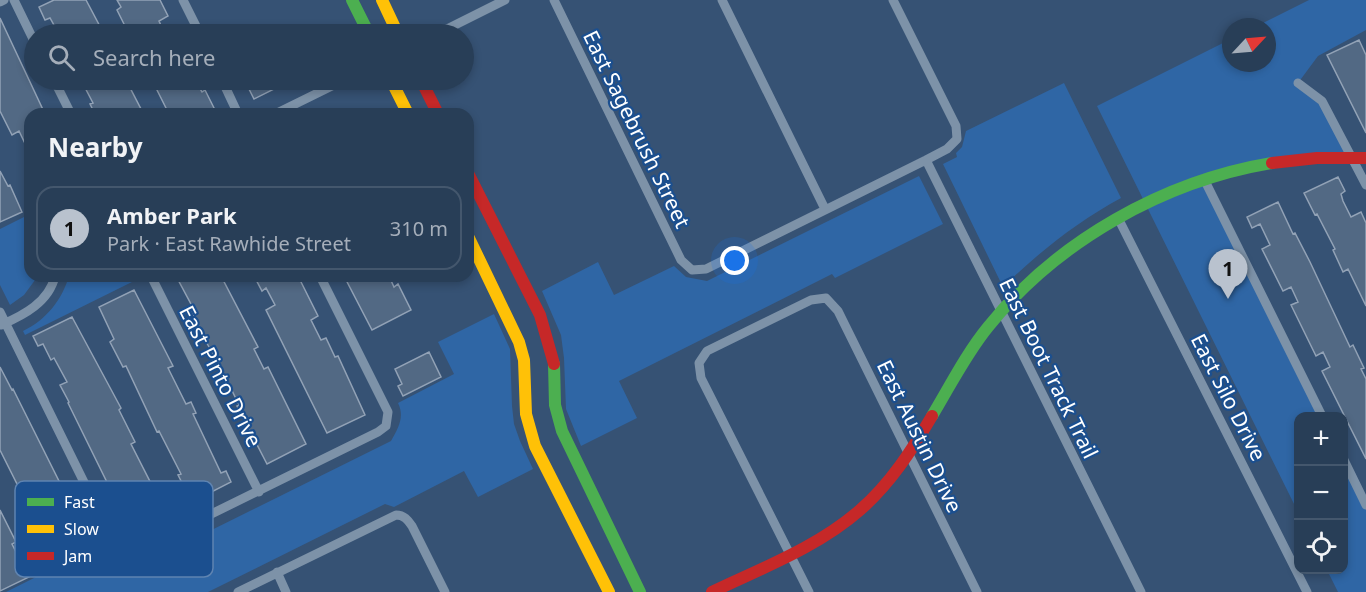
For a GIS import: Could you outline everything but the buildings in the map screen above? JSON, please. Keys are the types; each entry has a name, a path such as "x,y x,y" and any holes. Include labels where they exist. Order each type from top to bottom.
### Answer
{"street":[{"path":"14,0 26,24"},
{"path":"183,0 195,24"},
{"path":"352,0 364,24"},
{"path":"382,0 393,24"},
{"path":"457,24 505,0"},
{"name":"East Sagebrush Street","path":"554,0 681,260 692,270 706,269 825,209"},
{"path":"722,0 825,209 947,149 957,139 956,126 893,0"},
{"path":"1298,83 1322,100 1366,185"},
{"path":"59,90 68,108"},
{"path":"227,90 235,108"},
{"path":"287,108 324,90"},
{"path":"396,90 405,108"},
{"path":"426,90 435,108"},
{"path":"712,592 824,535 859,510 909,455 958,369 983,334 1001,312 1046,269 1074,247 1118,218 1205,181 1290,160 1366,158"},
{"name":"East Boot Track Trail","path":"926,160 1140,592"},
{"path":"1205,181 1320,412"},
{"path":"474,185 540,315 554,366 555,405 562,431 640,592"},
{"name":"East Silo Drive","path":"1118,218 1307,592"},
{"path":"474,248 519,342 524,360 526,414 536,446 609,592"},
{"path":"3,325 31,310 45,297 54,282"},
{"name":"East Pinto Drive","path":"154,282 259,492"},
{"path":"213,515 378,432 388,422 388,412 323,282"},
{"name":"East Austin Drive","path":"790,553 701,378 699,363 707,351 811,300 826,298 838,311 977,592"},
{"path":"0,312 3,325 82,481"},
{"path":"1347,466 1366,505"},
{"path":"238,592 390,517 401,515 412,526 445,592"},
{"path":"790,553 809,592"},
{"path":"277,572 286,592"}],"shaded area":[{"path":"1309,0 1366,0 1366,30 1318,56 1298,83 1322,101 1352,157 1290,160 1206,181 1320,412 1294,412 1294,504 1097,106 1222,44 1222,72 1276,72 1276,18 1273,18"},
{"path":"1064,83 1121,198 1059,238 1003,287 943,164 957,157 956,153 962,147 966,131"},
{"path":"919,176 943,224 835,278 832,274 619,381 637,418 581,446 566,409 561,335 542,291 598,262 614,295 674,266 686,277 707,281"},
{"path":"24,217 24,282 34,282 24,295 10,305 0,285 0,229"},
{"path":"67,282 132,282 25,335 23,331 46,315"},
{"path":"494,314 510,349 514,424 533,469 478,497 464,471 394,507 385,504 208,592 6,592 36,577 213,577 213,529 391,441 401,418 398,403 454,374 438,342"},
{"path":"1348,468 1366,505 1366,592 1338,592 1329,574 1348,574"}],"traffic: fast":[{"path":"352,0 364,24"},
{"path":"932,416 965,359 988,327 1046,268 1080,242 1153,200 1192,184 1272,163"},
{"path":"554,364 555,405 562,431 640,592"}],"traffic: slow":[{"path":"382,0 393,24"},
{"path":"396,90 405,108"},
{"path":"474,248 519,342 524,360 526,414 535,446 609,592"}],"traffic: jam":[{"path":"426,90 435,108"},
{"path":"1272,163 1317,158 1366,158"},
{"path":"474,185 540,315 554,364"},
{"path":"712,592 789,556 844,523 871,500 891,478 932,416"}],"place":[{"name":"Amber Park","path":"1228,299"}]}
